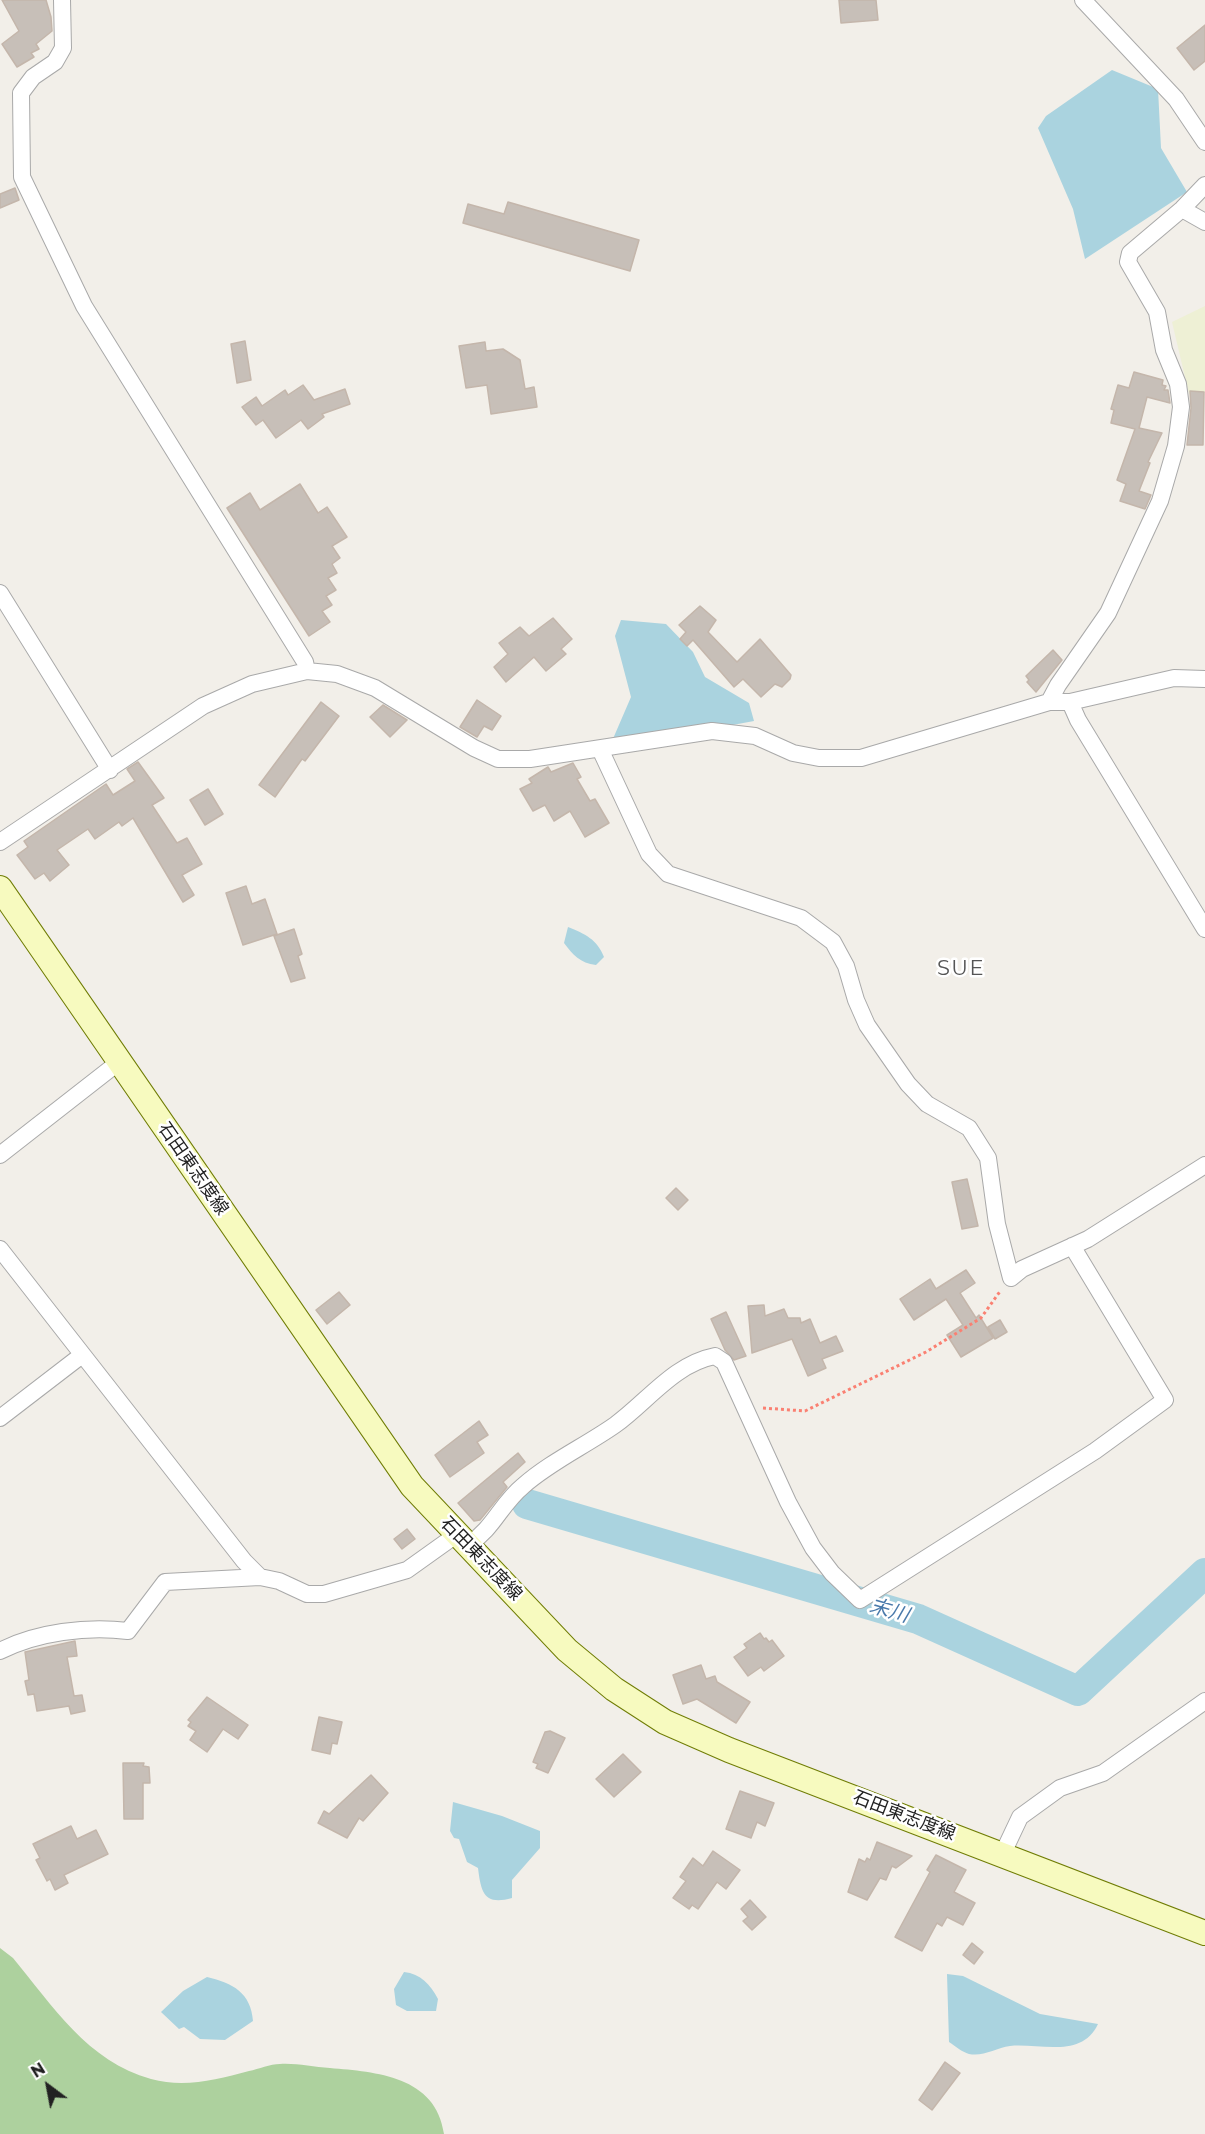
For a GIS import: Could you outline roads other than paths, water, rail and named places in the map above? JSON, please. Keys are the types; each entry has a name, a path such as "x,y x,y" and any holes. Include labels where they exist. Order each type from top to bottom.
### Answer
{"main road":[{"name":"石田東志度線","path":"0,888 406,1477 462,1540 567,1650 614,1689 665,1722 729,1750 1003,1853 1205,1933"}],"street":[{"path":"62,0 63,48 55,62 33,77 21,93 22,177 84,306 305,662 307,671"},
{"path":"1083,0 1176,99 1205,142"},
{"path":"1049,702 1058,685 1108,613 1160,501 1173,459 1181,407 1178,384 1164,350 1157,312 1128,262 1130,253 1182,209 1205,185"},
{"path":"1182,209 1205,222"},
{"path":"0,593 110,770"},
{"path":"0,842 202,706 252,684 307,671 337,674 375,688 474,748 498,759 530,759 727,731 755,736 793,753 819,758 861,758 1049,702 1070,702 1174,678 1205,679"},
{"path":"1070,702 1078,720 1205,929"},
{"path":"600,749 649,854 668,874 801,918 833,942 846,966 856,1000 867,1025 908,1084 927,1104 969,1128 988,1158 998,1224 1011,1278 1022,1269 1088,1239 1205,1165"},
{"path":"0,1155 119,1062"},
{"path":"0,1651 13,1644 52,1634 102,1628 128,1631 165,1582 260,1578 279,1581 307,1594 324,1594 407,1570 462,1540 485,1534 524,1485 616,1424 666,1379 706,1358 716,1356 724,1362 788,1502 813,1548 832,1573 860,1600 1095,1451 1165,1400 1072,1246"},
{"path":"0,1249 244,1561 260,1578"},
{"path":"0,1418 82,1355"},
{"path":"1003,1853 1020,1817 1060,1788 1103,1773 1205,1701"}],"water":[{"path":"1112,70 1158,89 1161,148 1187,192 1085,259 1073,209 1038,128 1046,116"},
{"path":"621,620 666,624 693,652 705,677 749,703 754,721 609,748 631,697 615,636"},
{"path":"568,927 585,935 598,946 604,957 596,965 577,958 564,943"},
{"path":"453,1802 502,1816 540,1831 540,1848 512,1880 512,1898 495,1900 486,1895 478,1868 467,1862 459,1839 454,1838 450,1831"},
{"path":"404,1972 420,1977 428,1984 438,1999 436,2011 407,2011 396,2005 394,1989"},
{"path":"947,1974 963,1976 1040,2014 1098,2024 1091,2035 1071,2046 1010,2046 974,2055 969,2054 949,2042"},
{"path":"207,1977 225,1982 239,1991 249,2003 252,2011 253,2021 225,2040 200,2039 184,2027 179,2029 161,2012 183,1991"}],"waterway":[{"name":"末川","path":"527,1504 918,1619 1078,1691 1205,1573"}],"district":[{"name":"SUE","path":"961,969"}]}
